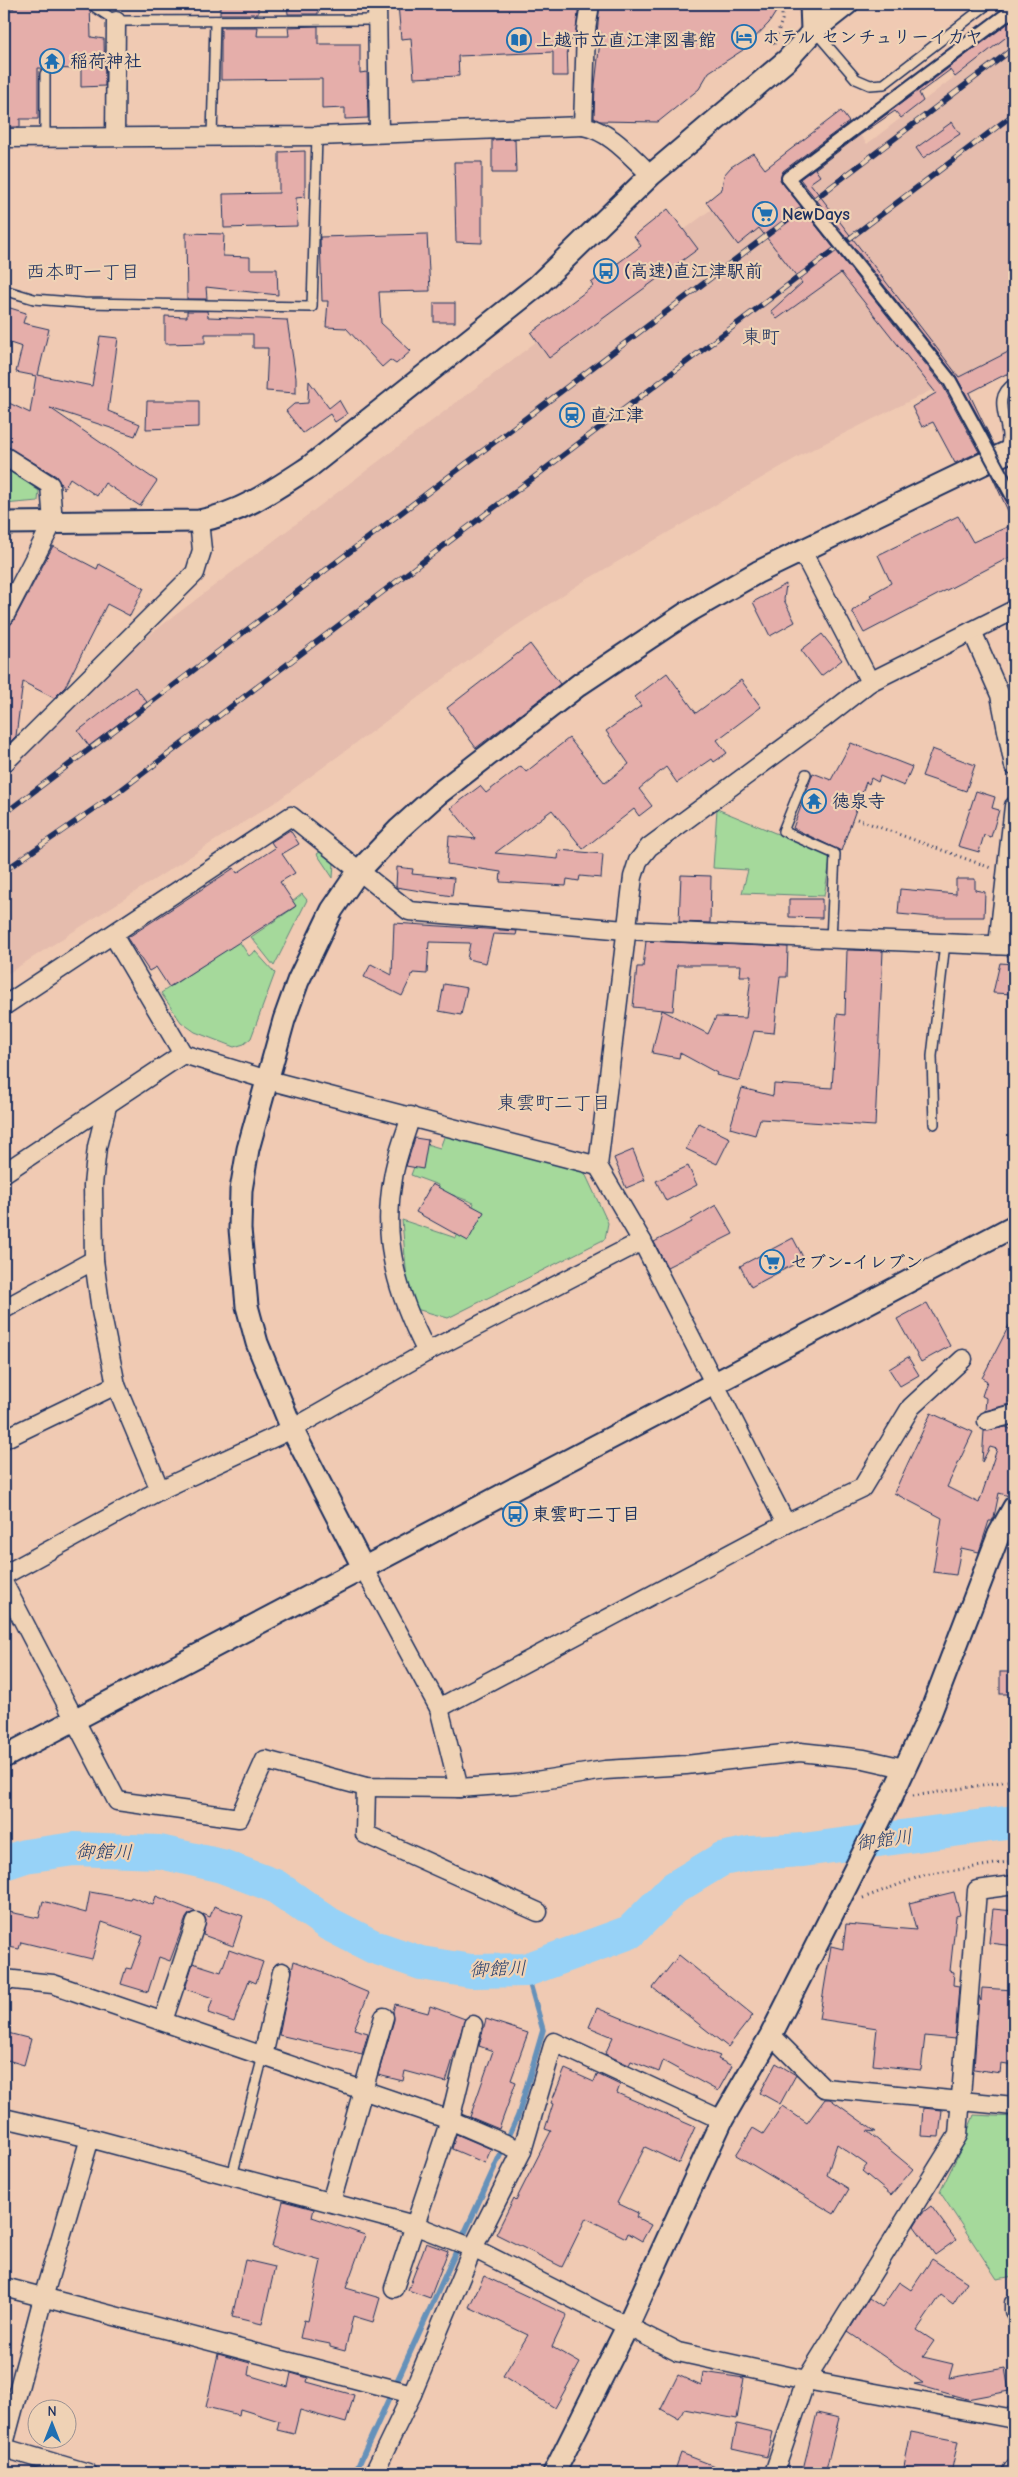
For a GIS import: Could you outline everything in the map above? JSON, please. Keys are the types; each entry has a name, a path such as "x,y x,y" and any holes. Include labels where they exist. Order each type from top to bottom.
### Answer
{"main road":[{"path":"813,4 814,30"}],"street":[{"path":"583,126 586,30 590,4"},
{"path":"4,523 200,521 222,517 243,508 308,467 537,286 651,176 787,60 814,30 848,4"},
{"path":"1014,9 788,178 950,381 1014,499"},
{"path":"377,12 379,133"},
{"path":"115,136 116,21"},
{"path":"4,138 45,136 317,136 583,126 596,128 615,141 651,176"},
{"path":"459,1788 439,1708 363,1567 292,1429 257,1343 247,1306 240,1229 241,1190 248,1149 284,1020 298,981 332,910 358,872 380,847 438,794 580,684 718,594 802,550 1009,452"},
{"path":"4,456 50,485 53,522 4,617"},
{"path":"4,763 195,573 202,550 200,521"},
{"path":"802,550 870,682"},
{"path":"786,1524 642,1241 598,1166 632,877 638,861 649,847 870,682 1014,610"},
{"path":"972,631 1007,693 1014,766"},
{"path":"4,1006 291,816 358,872 409,911 625,930 831,941 1006,946 1006,873 1014,806"},
{"path":"112,936 183,1054 268,1080 598,1166"},
{"path":"4,1173 108,1106 183,1054"},
{"path":"108,1106 97,1147 93,1185 94,1260 101,1311 116,1385 160,1490"},
{"path":"411,1116 393,1178 389,1214 392,1260 409,1318 427,1352"},
{"path":"4,1757 1014,1226"},
{"path":"4,1575 160,1490 292,1429 427,1352 642,1241"},
{"path":"4,1309 94,1260"},
{"path":"439,1708 786,1524 862,1488 911,1407 963,1359"},
{"path":"4,1439 116,1385"},
{"path":"987,1422 1014,1414"},
{"path":"554,2473 628,2327 722,2120 771,2036 840,1901 930,1714 999,1534 1014,1507"},
{"path":"4,1584 117,1801 238,1818 265,1760 366,1787 459,1788 517,1784 605,1770 686,1765 782,1753 831,1754 904,1768"},
{"path":"366,1787 364,1834 538,1912"},
{"path":"774,2473 806,2380 958,2135 977,1890 1014,1884"},
{"path":"163,2021 196,1922"},
{"path":"263,2056 282,1972"},
{"path":"4,1979 53,1984 450,2120 522,2152"},
{"path":"331,2202 384,2017"},
{"path":"394,2288 450,2120 473,2025"},
{"path":"771,2036 824,2088 1014,2106"},
{"path":"374,2473 412,2394 472,2248 522,2152 554,2042 722,2120"},
{"path":"4,2118 90,2138 414,2225 472,2248 678,2352 806,2380 1014,2419"},
{"path":"4,2444 43,2298 90,2138"},
{"path":"4,2287 412,2394"},
{"path":"1014,2303 1014,2311"},
{"path":"4,2448 88,2473"},
{"path":"1011,2473 1014,2468"}],"lane":[{"path":"96,4 96,8 116,21 215,21 377,12"},
{"path":"814,30 856,79 870,85 884,84 988,4"},
{"path":"212,137 215,21"},
{"path":"45,74 45,136"},
{"path":"4,290 34,299 84,303 312,307 317,136"},
{"path":"1009,452 1001,400 1005,391 1014,383"},
{"path":"1014,400 1012,406 1014,423"},
{"path":"806,774 783,831 835,854 831,941"},
{"path":"934,1124 932,1056 945,943"},
{"path":"232,2176 263,2056"}],"path":[{"path":"857,819 1006,873"},
{"path":"885,1808 951,1788 1014,1780"},
{"path":"840,1901 924,1874 1014,1861"}],"shaded area":[{"path":"1014,31 1014,349 803,454 581,583 513,628 277,801 4,976 4,774 136,645 841,111 867,144"}],"green space":[{"path":"4,466 39,491 38,501 4,504"},
{"path":"717,809 831,856 824,896 742,893 748,870 713,868"},
{"path":"320,852 334,863 333,878 317,854"},
{"path":"302,894 307,900 274,966 251,937 295,907 292,902"},
{"path":"239,941 249,956 255,951 275,973 251,1038 244,1044 234,1047 195,1032 181,1022 161,993"},
{"path":"447,1129 583,1169 608,1223 605,1239 448,1318 416,1309 407,1281 402,1220 456,1238 460,1229 464,1230 474,1203 437,1189 438,1185 411,1175 423,1143 440,1148"},
{"path":"974,2115 1014,2117 1014,2276 997,2279 940,2192 960,2151"}],"building":[{"path":"14,4 90,4 91,37 104,39 105,86 81,87 81,69 38,68 38,119 20,119 20,127 4,127 4,8 14,8"},
{"path":"220,4 258,4 258,14 220,14"},
{"path":"287,4 318,4 318,14 288,14"},
{"path":"398,4 579,4 575,39 567,41 568,76 553,76 553,52 458,56 459,76 414,78 411,38 401,39"},
{"path":"600,4 781,4 769,23 743,50 709,72 699,89 658,122 600,121 594,118 595,85 601,32 597,33"},
{"path":"1014,19 1014,31 955,77 950,70 919,93 923,101 901,118 895,111 860,135 815,169 820,176 810,183 959,377 1014,349 1014,370 969,393 994,445 956,376 800,179"},
{"path":"318,26 318,44 360,44 360,73 367,72 368,118 345,119 345,108 322,109 322,79 221,80 221,27 258,27 257,36 289,36 288,27"},
{"path":"841,111 849,122 783,171 780,180 943,386 979,452 955,463 933,422 922,427 912,407 936,393 841,273 777,319 771,311 802,283 759,228 738,245 706,202 722,189 724,175 731,167 753,153 765,169"},
{"path":"952,122 960,134 923,158 916,148"},
{"path":"515,139 516,173 492,173 492,140"},
{"path":"305,151 305,197 296,198 297,226 224,228 223,194 279,193 279,152"},
{"path":"454,162 482,162 482,243 456,242"},
{"path":"668,209 698,249 549,358 531,333 593,286 591,283 641,246 634,236"},
{"path":"186,233 224,234 223,256 250,257 250,269 277,269 278,295 206,287 207,299 187,299"},
{"path":"427,234 430,291 379,292 381,323 411,351 396,364 390,360 382,367 346,328 326,327 328,301 322,301 320,237"},
{"path":"434,303 455,303 455,322 434,322"},
{"path":"4,306 26,313 23,323 49,329 38,375 92,386 100,336 118,338 108,411 140,424 135,436 50,408 157,481 140,506 105,483 97,496 70,478 64,489 56,476 4,445 4,415 9,403 30,413 36,376 16,372 22,347 4,341"},
{"path":"187,311 207,311 208,317 287,320 296,378 296,393 266,391 268,348 253,348 253,334 205,334 205,343 165,344 165,316 187,317"},
{"path":"309,381 329,408 339,400 347,414 335,422 330,414 303,433 286,411 294,404 308,403"},
{"path":"147,401 199,401 199,427 146,429"},
{"path":"991,474 1007,503 1014,507 1014,524"},
{"path":"958,516 973,542 1014,524 1014,555 864,633 852,611 872,597 870,595 891,583 878,555"},
{"path":"53,546 97,569 99,564 144,588 130,616 107,604 65,687 54,698 23,682 16,736 4,748 4,629 13,622"},
{"path":"786,584 784,600 795,622 770,636 753,602"},
{"path":"822,634 842,660 821,676 801,650"},
{"path":"530,644 560,684 476,748 447,708"},
{"path":"667,673 696,713 741,680 761,707 717,740 727,753 714,762 712,759 677,783 666,767 639,789 652,806 639,816 634,809 583,849 552,810 495,853 558,859 559,850 603,854 601,878 580,876 579,881 567,879 566,886 500,882 501,872 447,864 449,836 476,839 451,808 480,786 486,793 521,766 526,772 569,738 605,783 629,764 606,731 641,706 635,697"},
{"path":"135,687 147,702 89,746 78,731"},
{"path":"851,743 912,767 904,786 880,776 878,782 871,778 869,784 866,782 841,851 793,828 813,773 831,780"},
{"path":"932,749 975,765 966,791 922,776"},
{"path":"976,791 995,797 992,808 999,810 991,837 984,835 979,852 958,846"},
{"path":"290,830 299,844 282,854 295,873 280,882 296,906 169,987 156,967 149,971 127,938 234,868 237,873 275,848 271,842"},
{"path":"397,867 413,869 412,874 454,878 452,896 396,887"},
{"path":"681,875 711,876 710,923 679,922"},
{"path":"956,879 975,879 975,890 985,892 984,917 932,917 898,914 900,889 956,894"},
{"path":"789,899 822,899 822,918 789,917"},
{"path":"394,923 517,931 516,935 493,934 486,963 467,959 470,943 429,942 427,974 413,973 402,996 364,977 371,964 392,975"},
{"path":"646,941 788,947 787,977 780,977 774,1033 754,1031 740,1081 716,1075 717,1073 680,1053 679,1058 652,1053 662,1010 708,1034 716,1017 746,1018 751,976 740,976 741,965 677,965 673,1011 633,1007 637,967 643,967"},
{"path":"847,950 883,951 875,1126 760,1119 755,1135 730,1128 742,1088 773,1096 774,1084 832,1088 837,1014 845,1015"},
{"path":"1000,963 1014,964 1014,994 993,993"},
{"path":"444,984 467,988 461,1015 439,1011"},
{"path":"699,1123 730,1138 717,1164 686,1149"},
{"path":"415,1138 428,1140 423,1169 406,1166"},
{"path":"633,1150 645,1180 626,1188 614,1158"},
{"path":"688,1166 697,1185 666,1201 656,1181"},
{"path":"432,1184 484,1212 468,1241 416,1212"},
{"path":"716,1205 733,1234 667,1267 654,1242 692,1222 691,1220"},
{"name":"セブン-イレブン","path":"793,1238 804,1259 751,1287 740,1266"},
{"path":"927,1303 950,1346 921,1362 897,1319"},
{"path":"1014,1316 1014,1393 1009,1404 985,1411 986,1398 982,1396 987,1381 982,1378"},
{"path":"908,1357 919,1375 900,1386 889,1369"},
{"path":"931,1413 973,1432 947,1487 979,1503 997,1449 990,1447 982,1462 984,1431 1006,1427 1014,1431 1014,1495 1009,1496 999,1493 994,1517 992,1521 989,1521 979,1552 961,1548 956,1575 933,1572 942,1518 894,1493"},
{"path":"1000,1672 1014,1672 1014,1694 1000,1694"},
{"path":"90,1892 130,1899 131,1897 153,1905 156,1896 196,1912 189,1914 186,1918 170,1961 159,1957 148,1992 121,1984 126,1968 131,1969 143,1936 102,1922 92,1959 21,1942 19,1949 4,1946 4,1911 39,1918 43,1901 86,1913"},
{"path":"954,1892 960,1915 956,1916 950,1971 954,1972 953,1985 959,1986 955,2039 925,2036 921,2070 873,2065 877,2028 819,2019 831,1946 843,1949 846,1924 916,1930 909,1903"},
{"path":"214,1906 243,1916 233,1946 203,1935 206,1920 203,1914 210,1917"},
{"path":"993,1909 1014,1911 1014,1946 989,1943"},
{"path":"229,1950 263,1962 256,1983 249,1980 234,2022 208,2013 213,1998 185,1989 193,1963 221,1972"},
{"path":"679,1955 753,2015 728,2047 653,1988"},
{"path":"294,1961 324,1972 324,1974 369,1993 354,2029 368,2033 362,2054 279,2035"},
{"path":"982,1988 1014,1990 1011,2039 1014,2040 1014,2066 1001,2064 1000,2073 974,2069 979,1996 981,2001"},
{"path":"395,2004 428,2013 430,2006 465,2019 446,2082 405,2071 403,2081 378,2075 394,2020 393,2011"},
{"path":"597,2008 720,2056 718,2059 732,2066 718,2091 663,2061 659,2072 631,2061 629,2065 605,2054 613,2037 589,2027"},
{"path":"486,2019 528,2033 511,2080 516,2082 499,2129 470,2117 493,2051 479,2046"},
{"path":"4,2032 31,2039 24,2065 4,2059"},
{"path":"776,2063 796,2075 780,2104 760,2093"},
{"path":"565,2069 594,2082 597,2074 620,2085 617,2093 695,2127 679,2163 645,2147 617,2203 638,2213 636,2217 651,2225 642,2241 628,2233 626,2238 586,2218 562,2267 496,2234 514,2198 516,2200 551,2131 545,2129 553,2104 551,2103"},
{"path":"825,2099 830,2099 876,2132 867,2131 913,2169 891,2195 862,2171 867,2165 837,2144 827,2175 849,2189 834,2214 736,2155 753,2128 763,2134 782,2106 807,2123"},
{"path":"923,2108 942,2110 939,2137 921,2136"},
{"path":"456,2134 491,2149 485,2163 452,2149"},
{"path":"283,2201 314,2209 312,2217 365,2235 346,2288 380,2298 373,2322 353,2316 345,2351 330,2347 330,2344 300,2338 304,2320 308,2321 321,2261 272,2247"},
{"path":"931,2206 956,2240 935,2255 914,2226 922,2213"},
{"path":"426,2243 448,2251 430,2298 408,2290"},
{"path":"932,2259 967,2282 953,2304 941,2295 917,2330 934,2341 923,2357 953,2364 949,2378 1005,2368 1009,2391 967,2399 914,2384 923,2383 848,2332 869,2298 882,2307 899,2282 911,2290"},
{"path":"245,2260 275,2267 262,2324 232,2317"},
{"path":"484,2276 567,2315 552,2347 580,2363 555,2408 503,2376 528,2335 469,2307"},
{"path":"218,2354 250,2363 248,2375 288,2387 291,2373 308,2378 307,2382 354,2395 346,2423 300,2410 294,2434 277,2430 279,2421 240,2409 239,2415 206,2407"},
{"path":"703,2372 744,2378 737,2419 684,2409 679,2419 661,2409 678,2375 701,2386"},
{"path":"817,2413 839,2418 825,2473 802,2473"},
{"path":"737,2424 773,2432 767,2457 732,2449"},
{"path":"911,2432 958,2441 951,2473 935,2473 904,2467"},
{"path":"681,2453 730,2472 730,2473 674,2473"}],"waterway":[{"name":"御館川","path":"4,1863 25,1856 74,1849 160,1852 222,1866 275,1886 329,1924 374,1947 421,1963 471,1971 526,1970 630,1932 674,1888 722,1859 751,1853 803,1850 1014,1822"},
{"path":"355,2473 518,2116 543,2030 526,1970"}],"railway":[{"path":"4,814 1014,48"},
{"path":"4,871 117,793 1014,114"}],"place":[{"name":"ホテル センチュリーイカヤ","path":"744,37"},
{"name":"上越市立直江津図書館","path":"519,40"},
{"name":"稲荷神社","path":"52,61"},
{"name":"NewDays","path":"765,214"},
{"name":"(高速)直江津駅前","path":"606,271"},
{"name":"直江津","path":"572,415"},
{"name":"徳泉寺","path":"814,801"},
{"name":"セブン-イレブン","path":"772,1262"},
{"name":"東雲町二丁目","path":"515,1514"}],"district":[{"name":"西本町一丁目","path":"83,271"},
{"name":"東町","path":"761,336"},
{"name":"東雲町二丁目","path":"554,1102"}]}
